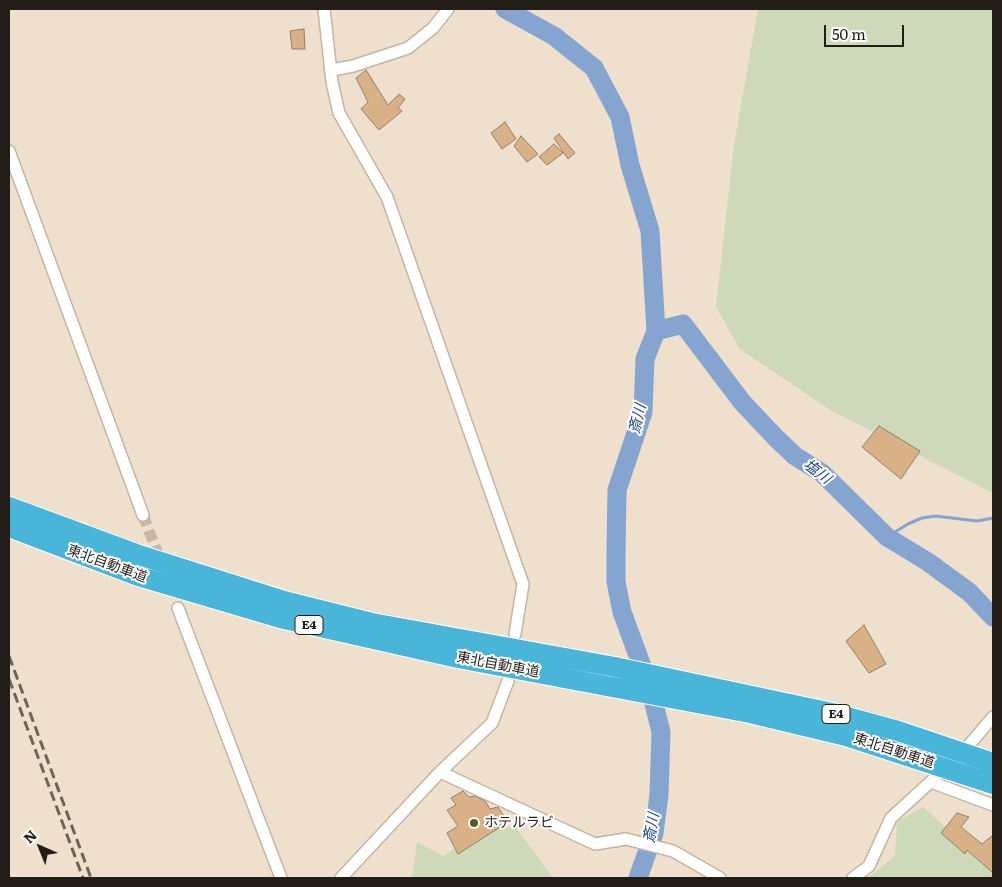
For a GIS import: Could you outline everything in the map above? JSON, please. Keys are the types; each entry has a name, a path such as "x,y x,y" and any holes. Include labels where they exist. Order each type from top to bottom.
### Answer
{"highway":[{"name":"東北自動車道","path":"9,507 136,554 284,601 372,623 615,667 832,713 898,731 993,764"},
{"name":"東北自動車道","path":"9,527 138,576 280,618 458,658 750,713 846,736 993,784"}],"street":[{"path":"324,9 332,82 339,114 387,197 523,584 515,634"},
{"path":"332,70 353,66 408,48 433,28 448,9"},
{"path":"9,151 143,515"},
{"path":"178,608 281,878"},
{"path":"341,878 440,772 492,723 508,681"},
{"path":"969,745 993,717"},
{"path":"440,772 595,844 626,839 673,851 720,878"},
{"path":"853,878 870,866 891,818 934,779 993,806"}],"green space":[{"path":"758,9 993,9 993,493 832,411 740,349 716,307 734,145"},
{"path":"923,807 993,868 993,878 868,878 895,856 897,822"},
{"path":"494,824 517,829 553,878 412,878 417,842 443,856"}],"building":[{"path":"304,29 305,49 292,49 290,31"},
{"path":"366,70 388,105 399,94 405,99 398,108 402,111 379,130 361,109 368,102 356,78"},
{"path":"505,122 516,139 502,149 491,133"},
{"path":"559,134 575,153 568,159 554,138"},
{"path":"521,136 538,154 527,162 514,146"},
{"path":"554,144 563,153 547,165 539,157"},
{"path":"879,426 920,451 901,479 862,447"},
{"path":"864,625 886,664 869,673 846,641"},
{"path":"463,791 469,797 475,796 485,801 490,809 498,807 508,822 458,854 447,833 458,826 447,810 456,805 451,798"},
{"path":"957,813 969,817 961,827 982,844 993,835 993,873 967,850 965,854 941,833"}],"waterway":[{"name":"斎川","path":"505,9 554,36 594,68 620,117 630,165 650,231 656,331 645,359 643,412 617,490 616,582 622,612 650,688 661,732 659,795 654,833 638,878"},
{"name":"塩川","path":"656,331 683,324 742,402 795,456 822,473 887,537 928,562 969,592 993,617"},
{"path":"887,537 922,518 935,516 977,521 993,518"}],"tunnel":[{"path":"143,515 161,562"}],"railway":[{"path":"9,656 91,878"},
{"path":"9,679 83,878"}],"place":[{"name":"ホテルラビ","path":"474,823"}]}
